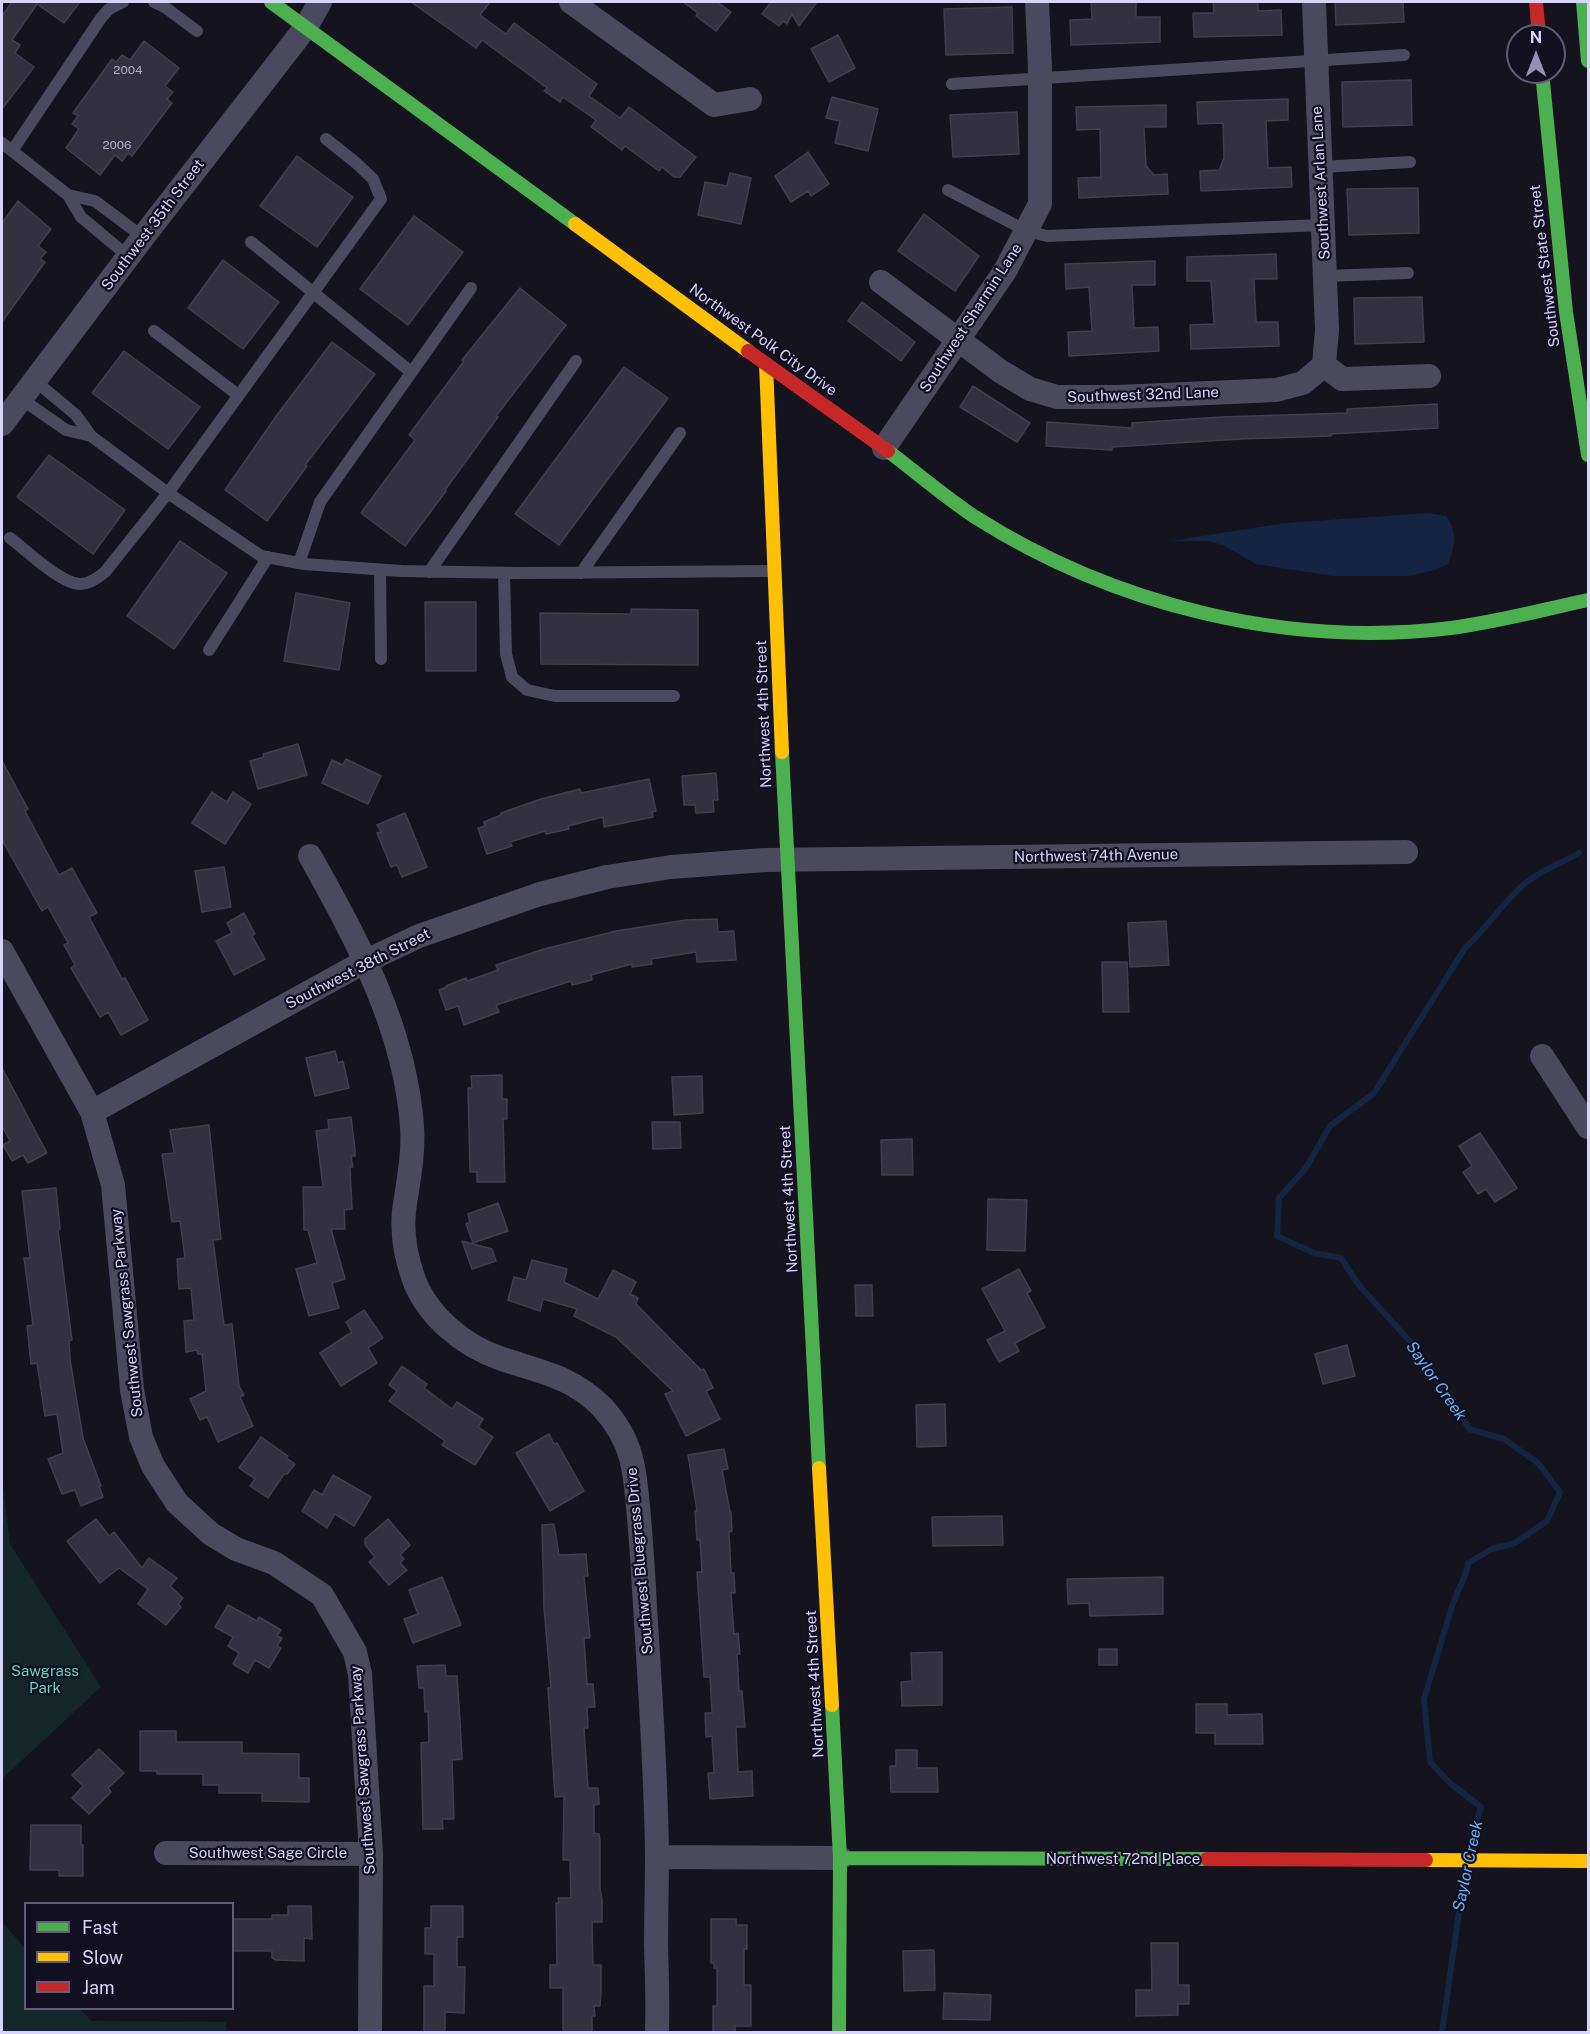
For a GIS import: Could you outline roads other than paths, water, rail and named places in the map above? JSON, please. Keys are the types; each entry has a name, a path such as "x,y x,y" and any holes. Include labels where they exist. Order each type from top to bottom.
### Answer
{"street":[{"name":"Northwest Polk City Drive","path":"272,2 974,516 1045,556 1119,588 1197,612 1303,630 1376,633 1448,628 1588,600"},
{"name":"Southwest 35th Street","path":"2,424 306,27 320,2"},
{"path":"571,2 714,105 750,99"},
{"name":"Southwest Sharmin Lane","path":"884,448 1005,271 1040,204 1040,80 1037,2"},
{"name":"Southwest Arlan Lane","path":"1314,2 1327,330 1324,365"},
{"path":"1536,2 1538,24"},
{"path":"1583,2 1588,61"},
{"name":"Southwest State Street","path":"1543,84 1553,203 1577,393 1588,455"},
{"name":"Southwest 32nd Lane","path":"881,282 1000,371 1030,389 1057,397 1149,396 1276,390 1303,383 1324,365"},
{"name":"Northwest 4th Street","path":"766,364 787,859 840,1857 839,2032"},
{"path":"1324,365 1342,378 1429,376"},
{"name":"Northwest 74th Avenue","path":"787,859 1406,852"},
{"name":"Southwest Bluegrass Drive","path":"310,856 345,919 383,1002 397,1042 412,1124 412,1160 404,1213 404,1236 412,1276 425,1304 444,1325 471,1344 499,1358 537,1368 573,1383 602,1407 609,1416 622,1434 631,1458 639,1524 651,1687 657,1857 657,2032"},
{"name":"Southwest 38th Street","path":"92,1112 364,962 418,936 479,913 584,883 671,867 787,859"},
{"name":"Southwest Sawgrass Parkway","path":"2,951 92,1112 113,1185 132,1390 141,1437 153,1466 177,1503 211,1534 236,1549 274,1563 322,1595 355,1652 360,1674 371,1854 370,2032"},
{"path":"1542,1056 1588,1127"},
{"name":"Southwest Sage Circle","path":"166,1853 371,1854"},
{"name":"Northwest 72nd Place","path":"657,1857 1588,1861"}],"lane":[{"path":"12,151 101,18 109,9 123,2"},
{"path":"154,2 197,31"},
{"path":"952,84 1404,55"},
{"path":"10,538 62,578 80,584 94,580 105,572 168,493 381,200 373,179 326,139"},
{"path":"2,143 68,195 81,217 129,257"},
{"path":"1321,167 1410,162"},
{"path":"948,190 1027,231 1047,236 1323,225"},
{"path":"68,195 95,201 143,237"},
{"path":"251,242 411,372"},
{"path":"1325,276 1408,273"},
{"path":"299,563 320,502 471,288"},
{"path":"154,331 238,395"},
{"path":"429,572 576,361"},
{"path":"27,389 66,430 91,436"},
{"path":"27,389 76,415 91,436 168,493 261,556 299,563 429,572 774,571"},
{"path":"581,573 680,433"},
{"path":"209,650 268,557"},
{"path":"380,570 381,659"},
{"path":"504,573 506,654 512,677 527,690 555,696 674,696"}],"water":[{"path":"1428,513 1446,516 1454,533 1454,545 1448,564 1435,570 1409,576 1333,576 1256,564 1223,545 1207,541 1170,541 1285,523"}],"waterway":[{"name":"Saylor Creek","path":"1469,1851 1481,1807 1451,1784 1430,1762 1424,1699 1453,1603 1468,1563 1492,1549 1515,1543 1547,1521 1560,1492 1538,1463 1504,1439 1469,1429 1448,1392 1432,1375 1414,1346 1358,1284 1341,1258 1314,1253 1277,1236 1279,1198 1306,1168 1330,1126 1374,1093 1465,948 1514,893 1528,881 1579,853"},
{"name":"Saylor Creek","path":"1442,2032 1465,1870"}],"park label":[{"name":"Sawgrass Park","path":"45,1680"}]}
